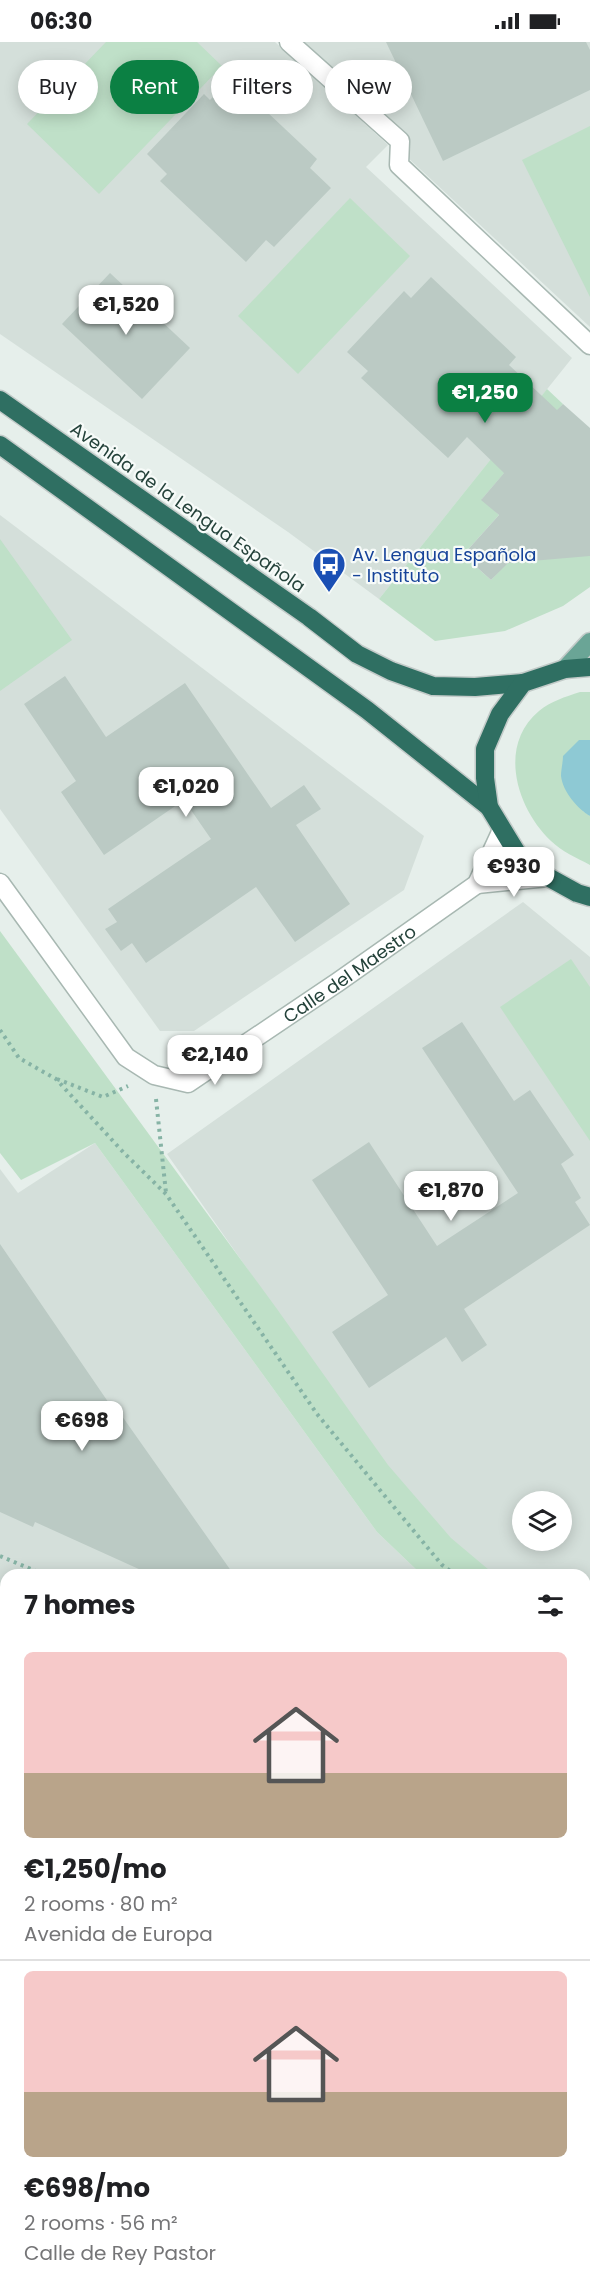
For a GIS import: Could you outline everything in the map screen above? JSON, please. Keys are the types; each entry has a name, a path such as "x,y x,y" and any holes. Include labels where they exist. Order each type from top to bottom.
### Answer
{"highway":[{"name":"Avenida de la Lengua Española","path":"0,400 309,617 357,654 391,671 434,686 475,687 523,684 565,669 590,667"},
{"path":"0,445 367,710 489,807"},
{"path":"523,684 500,714 485,749 485,778 489,807 520,858 548,877 577,893 590,897"}],"main road":[{"path":"565,669 590,642"}],"street":[{"path":"289,42 400,141 399,165 590,345"},
{"name":"Calle del Maestro","path":"477,884 502,830"},
{"name":"Calle del Maestro","path":"0,883 126,1057 154,1075 188,1083 338,982 477,884 548,877"}],"path":[{"path":"0,1030 19,1058 56,1079 103,1097 154,1075 166,1194"},
{"path":"56,1079 124,1153 166,1194 317,1414 448,1569"},
{"path":"0,1556 31,1569"}],"shaded area":[{"path":"0,42 275,42 295,60 211,60 211,114 313,114 313,77 325,88 325,114 354,114 388,145 366,167 572,358 379,599 288,532 0,334"},
{"path":"297,42 590,42 590,327 406,156 366,114 412,114 412,60 325,60 325,71"},
{"path":"0,515 424,836 404,890 194,1031 160,1031 0,809"},
{"path":"523,902 590,957 590,1569 484,1569 450,1540 372,1447 167,1154"},
{"path":"95,1143 377,1532 416,1569 0,1569 0,1169 18,1193"}],"green space":[{"path":"106,42 197,42 216,60 211,60 211,77 199,90 199,60 110,60 110,114 176,114 99,194 27,124 37,114 98,114 98,60 89,60"},
{"path":"590,126 590,297 522,160"},
{"path":"350,198 410,256 298,374 238,316"},
{"path":"547,389 563,404 482,499 499,515 463,555 491,580 522,547 590,556 590,587 563,606 505,631 435,641 379,599"},
{"path":"0,539 72,640 0,691"},
{"path":"580,692 590,692 590,740 579,740 583,811 590,816 590,865 559,848 539,828 521,795 516,777 515,759 518,742 526,725 539,711 553,702"},
{"path":"0,931 277,1309 388,1465 451,1538 488,1569 416,1569 377,1532 95,1143 21,1180 0,1153"},
{"path":"571,959 590,987 590,1141 500,1007"}],"water":[{"path":"579,740 590,740 590,816 571,799 561,776 563,756"}],"building":[{"path":"386,42 586,42 590,50 590,90 443,161 412,96 412,60 395,60"},
{"path":"204,94 210,100 211,114 269,114 317,159 310,168 331,188 274,247 266,240 246,262 160,181 167,174 147,154 185,114 199,114 199,99"},
{"path":"110,273 190,348 142,399 62,324"},
{"path":"431,277 516,357 509,365 557,410 563,404 590,428 590,556 508,563 491,580 463,555 499,515 481,500 504,473 467,437 448,458 361,378 368,371 347,352 404,291 411,298"},
{"path":"65,676 106,737 185,683 271,808 304,785 321,809 296,825 350,904 295,942 256,887 146,963 132,943 121,951 105,929 117,922 108,909 211,839 184,800 104,855 61,792 76,781 24,704"},
{"path":"462,1022 514,1101 530,1090 574,1155 561,1164 581,1198 575,1202 590,1225 464,1309 487,1345 462,1362 446,1337 369,1388 332,1332 388,1295 312,1180 369,1142 437,1246 518,1193 422,1048"},
{"path":"0,1244 115,1412 117,1409 230,1569 139,1569 35,1522 33,1527 0,1512"}],"place":[{"name":"Av. Lengua Española - Instituto","path":"329,593"}]}
